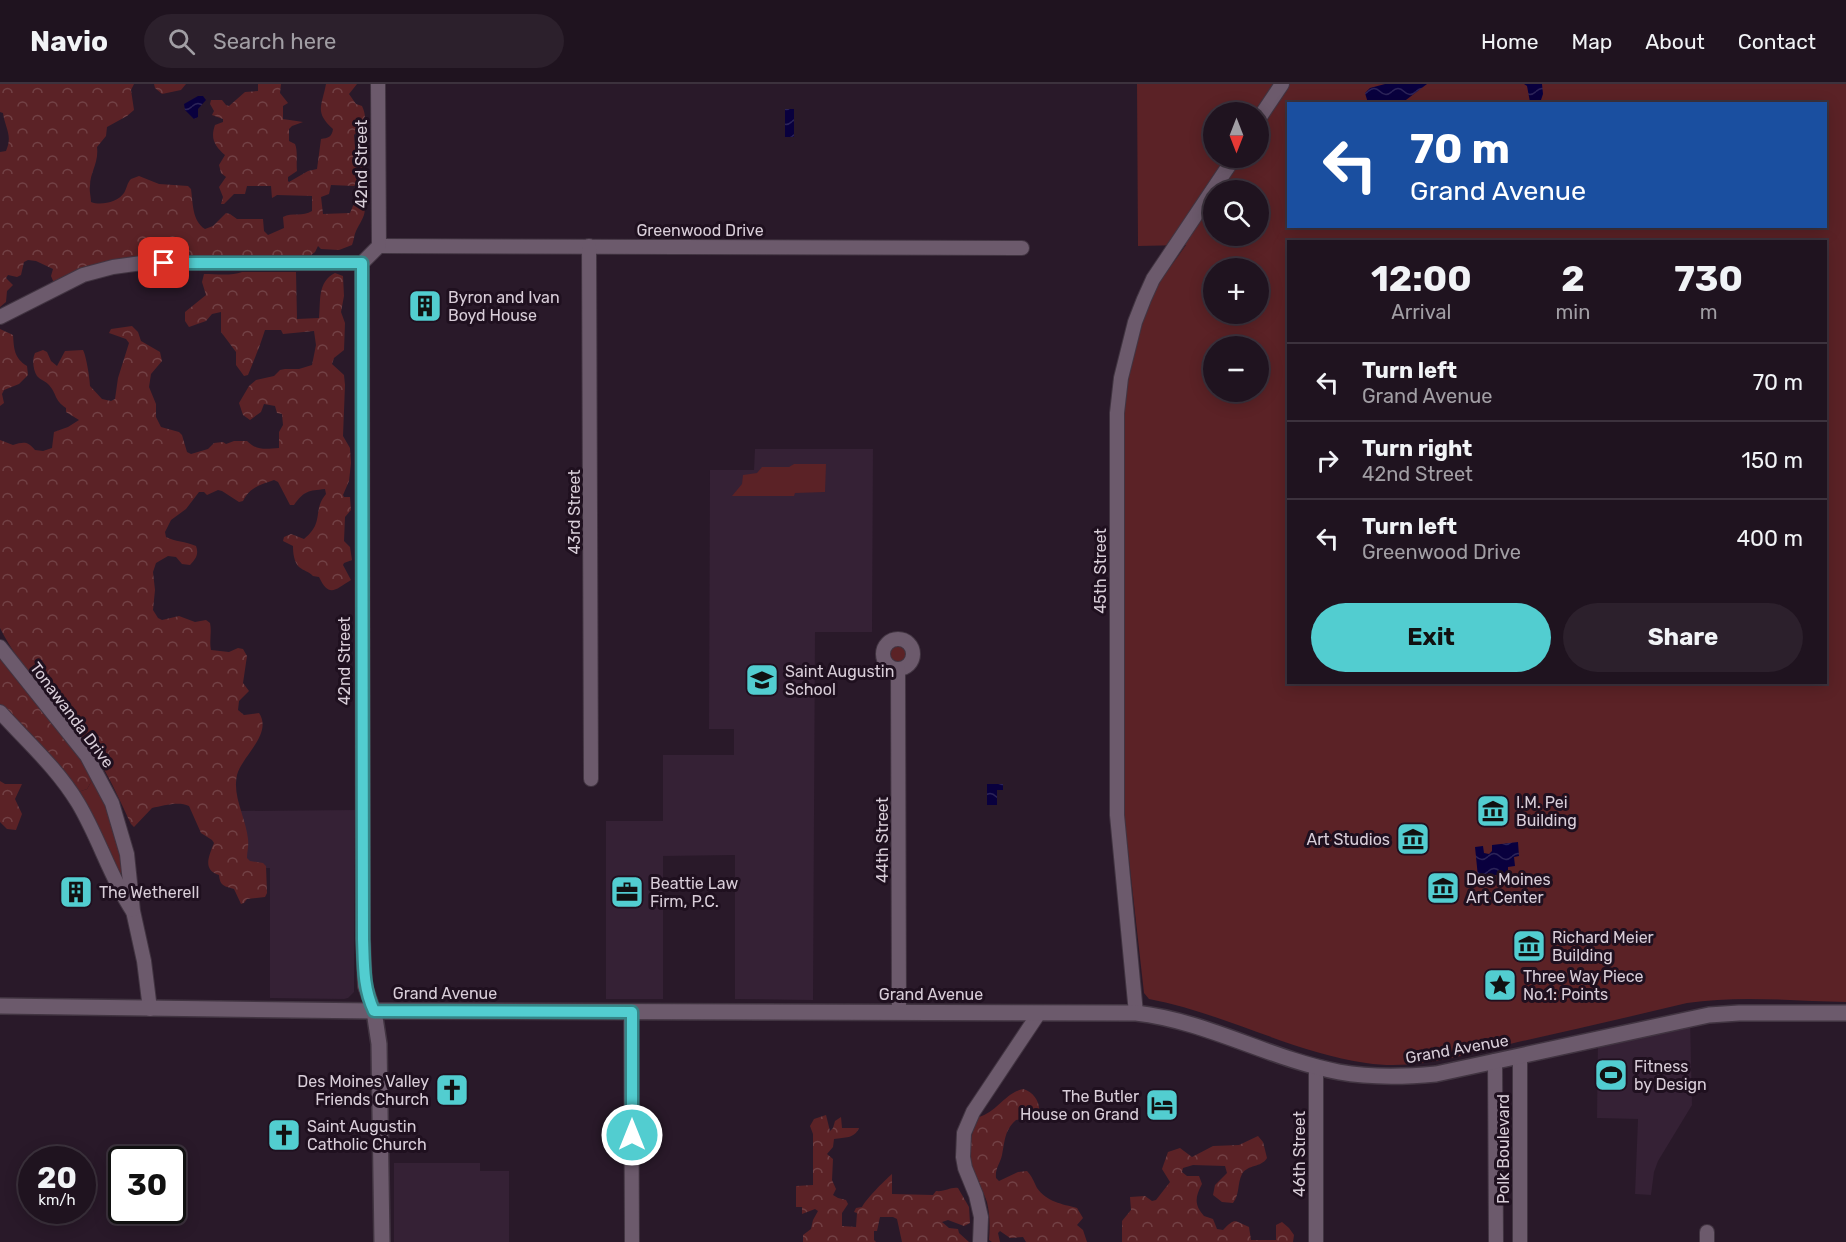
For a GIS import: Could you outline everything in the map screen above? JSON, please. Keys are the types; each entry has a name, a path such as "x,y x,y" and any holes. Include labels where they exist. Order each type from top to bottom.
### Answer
{"main road":[{"name":"Grand Avenue","path":"0,1006 374,1011 1136,1013 1202,1027 1316,1067 1361,1075 1404,1077 1436,1074 1709,1015 1750,1012 1846,1014"},
{"name":"42nd Street","path":"374,1011 380,1044 382,1242"}],"street":[{"name":"42nd Street","path":"378,84 379,246"},
{"path":"1269,104 1282,84"},
{"name":"45th Street","path":"1136,1013 1117,815 1117,447 1121,378 1135,322 1154,279 1227,168"},
{"name":"Greenwood Drive","path":"379,246 1022,248"},
{"path":"0,317 83,275 122,266 142,263 362,263 379,246"},
{"name":"43rd Street","path":"589,246 591,779"},
{"name":"42nd Street","path":"362,263 363,939 366,986 374,1011"},
{"name":"Tonawanda Drive","path":"0,647 87,756 100,779 121,828 127,854 133,911 142,950 150,1009"},
{"name":"44th Street","path":"898,669 899,1012"},
{"name":"Tonawanda Drive","path":"0,712 67,785 93,831 120,893 133,911"},
{"path":"632,1012 632,1242"},
{"path":"980,1242 981,1216 965,1168 964,1133 973,1112 1039,1013"},
{"name":"Polk Boulevard","path":"1520,1056 1520,1242"},
{"name":"Polk Boulevard","path":"1495,1061 1496,1242"},
{"name":"46th Street","path":"1316,1067 1316,1242"}],"shaded area":[{"name":"Saint Augustin School","path":"755,449 873,449 872,632 815,632 813,1000 735,999 735,855 663,856 663,999 606,999 606,821 663,821 663,755 734,755 734,729 709,729 710,470 754,470"},
{"path":"355,810 354,992 344,999 270,998 270,868 241,868 240,811"},
{"path":"1690,1018 1692,1105 1658,1161 1651,1195 1635,1194 1638,1119 1597,1118 1598,1038"},
{"path":"394,1163 480,1163 480,1171 509,1171 509,1242 394,1242"}],"green space":[{"path":"0,84 134,84 131,90 134,110 107,127 106,136 97,147 97,158 90,181 91,202 104,203 118,199 131,179 139,176 159,184 188,186 191,189 195,217 205,229 213,226 226,213 237,219 263,219 264,231 268,235 284,228 283,217 312,211 312,196 277,195 272,198 271,186 247,186 245,194 234,194 224,204 221,204 223,197 219,187 226,177 221,173 219,165 225,155 216,145 213,134 215,125 223,122 223,119 212,115 214,111 210,104 211,100 222,100 229,106 245,92 258,91 258,84 281,84 280,93 288,103 283,106 283,119 303,122 289,129 289,141 296,147 297,171 288,177 289,182 308,171 317,169 321,139 328,138 332,134 333,129 321,113 326,84 357,84 349,94 356,104 362,106 365,115 363,125 354,135 355,147 361,145 367,152 364,176 354,186 331,185 329,194 321,197 323,214 350,213 355,201 359,200 363,204 364,215 352,245 339,250 321,249 318,246 310,256 142,257 54,283 51,276 53,269 28,260 24,262 21,275 17,277 8,275 6,278 13,285 7,291 6,302 0,307 0,152 6,151 9,140 3,113 0,112"},
{"path":"154,84 186,84 181,90 162,94"},
{"path":"1137,84 1846,84 1846,1002 1746,999 1687,1003 1441,1060 1385,1065 1338,1058 1284,1042 1204,1013 1149,999 1144,993 1125,824 1125,406 1139,327 1158,284 1186,245 1138,246"},
{"path":"296,272 297,319 319,318 321,292 325,281 335,273 343,276 344,296 341,312 345,323 344,350 334,358 332,364 344,375 343,436 350,448 351,463 349,481 343,495 350,497 351,510 345,517 344,541 350,547 352,560 343,565 351,580 333,590 326,588 319,577 299,567 295,560 293,546 283,541 284,537 291,534 304,539 310,533 326,494 325,489 307,492 294,505 290,505 278,482 274,480 256,487 243,501 239,502 218,490 207,495 199,492 186,509 171,520 165,532 169,539 196,546 197,554 190,565 182,564 176,557 168,556 156,563 153,572 155,590 153,610 162,620 179,616 195,622 206,620 210,623 211,650 229,652 238,648 243,649 247,656 243,683 249,691 239,701 238,710 244,715 259,713 262,721 260,737 237,775 236,791 248,839 247,858 266,866 267,893 265,897 247,899 241,904 234,889 223,885 219,875 210,870 208,862 214,843 201,833 189,806 175,804 152,808 134,827 131,824 92,750 31,676 0,628 0,440 13,445 25,443 35,450 43,451 52,448 54,432 79,420 66,412 66,408 59,402 52,388 36,374 33,364 34,355 43,350 57,366 65,351 83,350 90,386 102,399 111,401 115,399 118,378 129,343 126,339 109,333 111,329 132,326 138,332 141,341 160,352 162,361 151,374 149,387 156,404 156,417 161,427 182,435 187,452 191,454 208,449 214,443 226,444 234,441 247,441 262,449 279,448 279,432 283,425 282,414 277,413 275,406 264,404 261,412 250,420 243,415 239,403 249,386 256,380 274,376 280,370 299,369 312,365 316,345 314,331 283,334 281,330 265,330 248,375 244,376 236,365 236,352 221,332 221,312 212,314 206,321 189,327 185,321 185,312 206,295 202,282 204,274"},
{"path":"0,329 13,335 15,353 19,360 27,366 28,375 19,384 4,390 2,394 4,403 0,406"},
{"path":"794,464 826,464 825,492 795,493 794,496 732,496 742,484 743,475 757,473 762,467 789,467"},
{"path":"895,646 901,646 906,654 904,660 895,662 890,657 890,651"},
{"path":"0,655 19,683 60,730 94,777 87,789 78,792 54,759 0,704"},
{"path":"94,777 111,817 126,889 78,792 87,789"},
{"path":"0,781 5,784 22,784 15,799 22,814 16,830 7,829 0,822"},
{"path":"1023,1089 1036,1098 1039,1114 1016,1120 1009,1128 996,1178 999,1181 1018,1172 1027,1171 1037,1188 1045,1196 1055,1202 1077,1208 1083,1218 1077,1225 1083,1230 1087,1242 1026,1242 1023,1237 1010,1238 1000,1231 998,1233 1000,1242 989,1240 988,1207 972,1169 971,1139 979,1117 991,1111 1011,1094"},
{"path":"826,1115 830,1131 835,1121 841,1117 842,1128 859,1128 852,1136 834,1139 833,1147 827,1154 833,1159 832,1180 836,1189 833,1195 846,1200 848,1204 842,1213 842,1226 856,1227 857,1213 854,1212 856,1208 862,1207 892,1174 892,1194 933,1195 936,1191 958,1188 969,1207 970,1223 964,1226 948,1220 942,1222 949,1228 958,1229 959,1233 969,1242 902,1242 897,1219 880,1217 877,1231 874,1231 876,1242 803,1242 803,1235 811,1229 818,1211 815,1209 802,1214 802,1207 796,1207 796,1186 813,1185 813,1134 810,1126 814,1119"},
{"path":"1258,1136 1263,1142 1267,1158 1242,1174 1233,1203 1222,1202 1213,1195 1215,1185 1227,1173 1225,1166 1193,1165 1183,1168 1182,1172 1187,1176 1199,1176 1202,1184 1197,1204 1204,1216 1213,1219 1217,1229 1223,1230 1235,1221 1249,1227 1251,1240 1276,1240 1276,1225 1282,1222 1294,1235 1293,1242 1122,1242 1122,1221 1131,1210 1130,1197 1145,1196 1152,1201 1156,1200 1170,1182 1162,1169 1168,1152 1180,1148 1192,1157 1213,1146 1239,1145"}],"water":[{"path":"1385,84 1427,84 1403,102 1368,102 1365,93 1370,88"},
{"path":"1524,84 1542,84 1543,94 1540,102 1530,102 1527,86"},
{"path":"198,96 203,96 206,100 198,109 198,117 194,119 185,110 184,104"},
{"path":"785,109 794,109 794,137 785,137"},
{"path":"987,784 1003,784 1003,790 997,790 997,805 987,805"},
{"path":"1518,842 1519,856 1514,857 1515,866 1508,867 1508,874 1478,877 1475,847 1483,846 1484,853 1489,854 1492,851 1492,845"}],"place":[{"name":"Byron and Ivan Boyd House","path":"425,306"},
{"name":"Saint Augustin School","path":"762,680"},
{"name":"I.M. Pei Building","path":"1493,811"},
{"name":"Art Studios","path":"1413,839"},
{"name":"Des Moines Art Center","path":"1443,888"},
{"name":"The Wetherell","path":"76,892"},
{"name":"Beattie Law Firm, P.C.","path":"627,892"},
{"name":"Richard Meier Building","path":"1529,946"},
{"name":"Three Way Piece No.1: Points","path":"1500,985"},
{"name":"Fitness by Design","path":"1611,1075"},
{"name":"Des Moines Valley Friends Church","path":"452,1090"},
{"name":"The Butler House on Grand","path":"1162,1105"},
{"name":"Saint Augustin Catholic Church","path":"284,1135"}],"route":[{"path":"164,263 362,263 363,939 369,1000 374,1011 632,1012 632,1135"}]}
